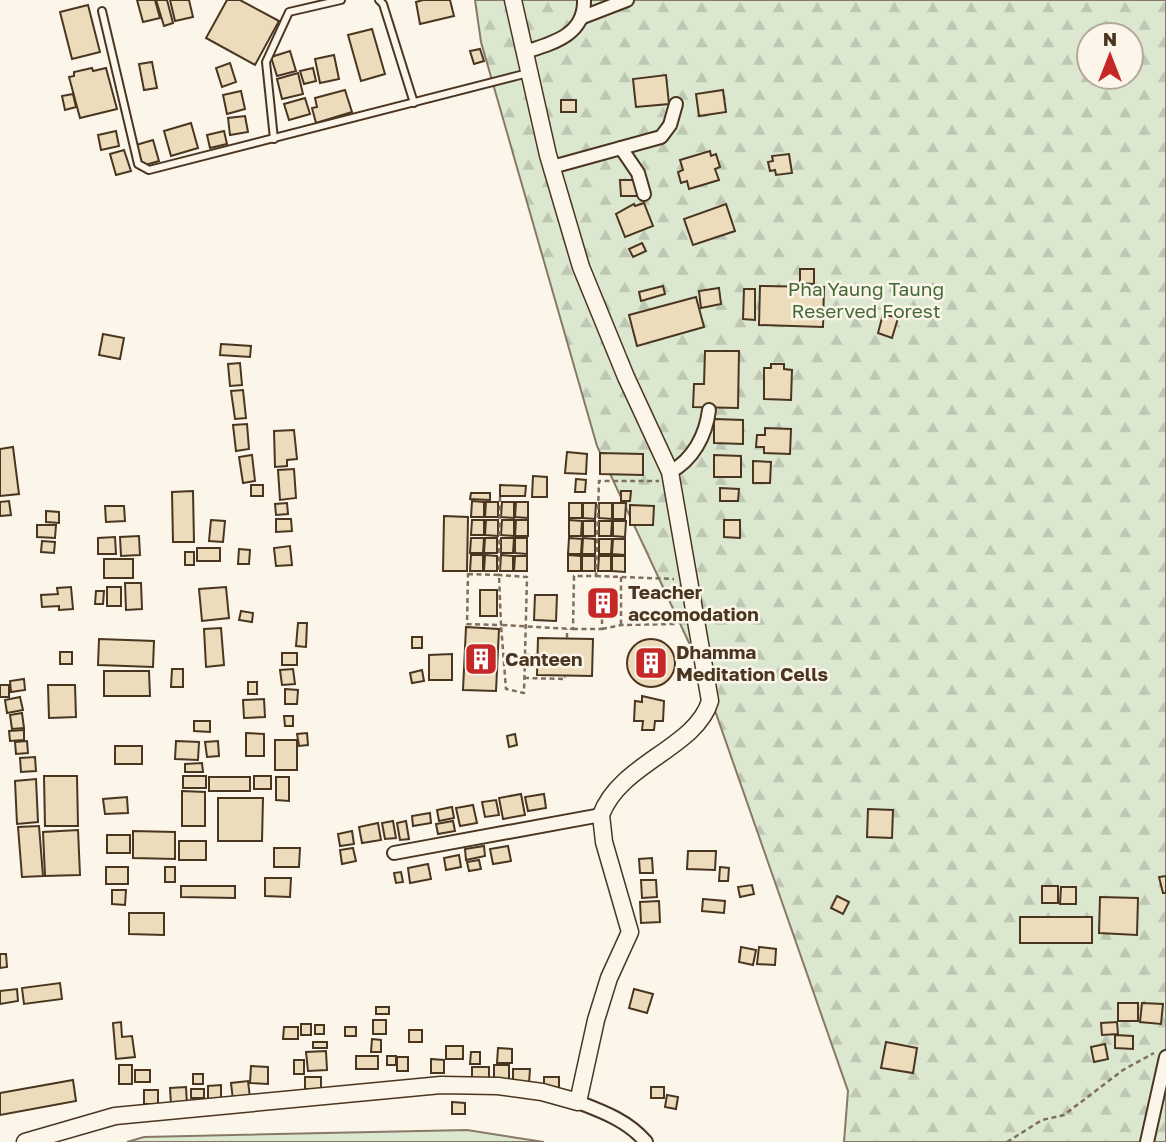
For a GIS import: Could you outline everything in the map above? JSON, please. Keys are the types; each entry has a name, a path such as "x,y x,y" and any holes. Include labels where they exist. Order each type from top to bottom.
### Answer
{"street":[{"path":"513,0 552,167 581,267 667,477 710,701 700,719 675,743 628,775 601,815 604,842 630,932 609,978 596,1020 578,1102"},
{"path":"583,17 584,0"},
{"path":"525,52 564,38 583,17 627,0"},
{"path":"552,167 661,137 670,125 676,104"},
{"path":"621,148 638,173 644,194"},
{"path":"667,477 684,465 694,452 709,410"},
{"path":"394,853 601,815"},
{"path":"1147,1142 1161,1054"},
{"path":"25,1142 115,1116 441,1085 498,1086 542,1092 578,1102 611,1115 636,1130 646,1142"}],"lane":[{"path":"274,139 266,62 289,12 341,0"},
{"path":"379,0 383,4 414,103"},
{"path":"102,11 138,164 142,168 157,169 530,73"}],"path":[{"path":"597,576 599,481 667,477"},
{"path":"500,497 499,575 501,625 506,689 524,693 524,678 526,627 527,577 499,575 468,574 467,624 501,625 526,627 567,629 602,629 621,625 676,624 684,615"},
{"path":"573,629 574,576 678,579"},
{"path":"621,577 621,625"},
{"path":"602,614 602,629"},
{"path":"567,629 567,638"},
{"path":"525,655 538,655"},
{"path":"524,678 565,679 565,676"},
{"path":"1007,1142 1042,1119 1064,1115 1123,1070 1161,1054"}],"green space":[{"name":"Pha Yaung Taung Reserved Forest","path":"475,0 1166,0 1166,1142 844,1142 848,1091 698,662 597,446 481,42"},
{"path":"467,1130 544,1142 127,1142 144,1137"}],"building":[{"path":"137,0 155,0 160,18 143,22"},
{"path":"156,0 167,0 173,23 164,26"},
{"path":"170,0 189,0 193,17 175,21"},
{"path":"227,0 240,0 279,21 255,65 206,38"},
{"path":"450,0 454,16 420,24 416,2"},
{"path":"88,5 100,52 72,59 60,12"},
{"path":"372,29 385,74 361,81 348,35"},
{"path":"480,49 484,61 474,64 470,51"},
{"path":"290,51 296,71 277,76 271,57"},
{"path":"334,55 339,79 320,83 315,59"},
{"path":"152,62 157,88 144,90 139,64"},
{"path":"230,63 236,82 222,87 216,68"},
{"path":"92,68 93,71 106,68 117,109 80,118 69,77 74,76 74,72"},
{"path":"313,68 316,81 304,84 300,71"},
{"path":"298,73 303,94 282,99 277,79"},
{"path":"666,75 669,104 636,107 633,79"},
{"path":"345,90 352,112 316,123 312,108 317,107 315,98"},
{"path":"723,90 726,112 699,116 696,94"},
{"path":"241,91 245,109 227,114 223,95"},
{"path":"73,94 76,107 65,110 62,96"},
{"path":"305,98 310,114 289,120 284,104"},
{"path":"561,100 576,100 576,112 561,112"},
{"path":"245,116 248,132 230,135 228,118"},
{"path":"191,123 198,148 171,156 164,131"},
{"path":"116,131 119,146 101,150 98,135"},
{"path":"224,131 227,144 210,148 207,135"},
{"path":"153,140 159,161 142,166 136,145"},
{"path":"124,150 131,171 116,175 110,154"},
{"path":"710,151 711,156 716,154 720,167 715,169 719,180 689,189 687,181 681,183 678,172 683,170 680,160"},
{"path":"789,154 792,173 776,175 775,170 770,171 768,162 773,161 772,156"},
{"path":"620,180 637,180 637,196 621,196"},
{"path":"644,203 653,226 625,237 616,214 634,204"},
{"path":"726,204 735,231 693,245 684,219"},
{"path":"642,243 646,251 633,257 629,249"},
{"path":"800,269 814,269 814,284 800,283"},
{"path":"663,286 665,294 641,301 639,292"},
{"path":"760,286 824,287 823,327 759,325"},
{"path":"719,288 721,304 701,308 699,291"},
{"path":"744,289 755,289 755,320 743,319"},
{"path":"696,297 704,327 637,346 629,315"},
{"path":"883,314 898,318 892,338 878,333"},
{"path":"103,334 124,338 120,359 99,355"},
{"path":"221,344 251,346 250,357 220,355"},
{"path":"705,351 739,351 738,408 693,407 694,384 704,384"},
{"path":"240,363 242,385 230,386 228,364"},
{"path":"771,364 784,364 784,369 792,370 791,400 764,399 764,368 771,368"},
{"path":"243,390 246,418 235,419 231,391"},
{"path":"714,419 743,420 743,444 714,443"},
{"path":"247,424 249,449 236,451 233,425"},
{"path":"765,428 791,429 790,454 764,453 764,447 756,447 757,435 765,435"},
{"path":"294,430 297,459 287,460 287,466 275,467 274,431"},
{"path":"13,447 19,494 0,496 0,449"},
{"path":"567,452 587,454 586,474 565,473"},
{"path":"600,453 643,454 643,475 600,474"},
{"path":"252,455 255,481 243,483 239,457"},
{"path":"714,455 741,456 741,477 714,477"},
{"path":"753,461 771,462 770,483 753,483"},
{"path":"294,469 296,498 280,500 278,470"},
{"path":"533,476 547,477 547,497 532,497"},
{"path":"576,479 586,480 585,492 575,492"},
{"path":"251,485 263,485 263,496 251,496"},
{"path":"500,485 526,486 525,496 500,496"},
{"path":"720,488 739,489 738,501 720,501"},
{"path":"193,491 194,542 173,542 172,492"},
{"path":"621,491 631,491 630,501 621,501"},
{"path":"471,493 490,493 490,500 470,499"},
{"path":"9,501 11,515 0,516 0,502"},
{"path":"472,501 484,502 484,517 471,517"},
{"path":"486,502 498,502 498,517 485,517"},
{"path":"502,502 514,502 514,518 501,517"},
{"path":"516,502 528,502 528,518 515,517"},
{"path":"287,503 288,514 276,515 275,504"},
{"path":"569,503 582,503 582,518 569,518"},
{"path":"583,503 596,503 595,519 583,518"},
{"path":"599,503 612,503 612,519 599,518"},
{"path":"613,503 626,503 625,519 613,519"},
{"path":"630,505 654,506 653,525 630,525"},
{"path":"105,506 124,506 125,521 106,522"},
{"path":"46,511 59,512 59,523 46,522"},
{"path":"444,516 468,517 467,571 443,571"},
{"path":"276,519 291,519 292,531 276,532"},
{"path":"211,520 225,521 223,542 209,541"},
{"path":"472,520 484,520 484,535 471,535"},
{"path":"486,520 498,520 498,536 485,535"},
{"path":"502,520 514,520 514,536 501,535"},
{"path":"516,520 528,520 528,536 515,536"},
{"path":"569,520 582,521 581,536 569,536"},
{"path":"724,520 740,520 740,538 724,537"},
{"path":"583,521 595,521 595,536 583,536"},
{"path":"599,521 612,521 611,536 599,536"},
{"path":"613,521 626,521 625,537 613,536"},
{"path":"37,525 56,525 55,538 37,537"},
{"path":"139,536 140,555 121,556 120,537"},
{"path":"115,537 116,554 98,554 98,538"},
{"path":"471,538 484,538 483,553 470,553"},
{"path":"485,538 497,538 497,553 484,553"},
{"path":"501,538 514,538 513,553 501,553"},
{"path":"515,538 527,538 527,554 515,553"},
{"path":"569,538 582,539 581,554 568,554"},
{"path":"583,538 595,539 595,554 582,554"},
{"path":"599,539 612,539 611,554 599,554"},
{"path":"613,539 625,539 625,555 612,554"},
{"path":"42,541 55,542 54,553 41,552"},
{"path":"290,546 292,565 276,566 274,548"},
{"path":"197,548 220,548 220,561 197,561"},
{"path":"239,549 250,550 249,564 238,564"},
{"path":"185,552 194,552 194,565 185,565"},
{"path":"471,555 483,555 483,571 470,571"},
{"path":"485,555 497,556 497,571 484,571"},
{"path":"501,555 513,556 513,571 500,571"},
{"path":"568,555 581,556 581,571 568,571"},
{"path":"515,556 527,556 527,571 514,571"},
{"path":"582,556 595,556 595,571 582,571"},
{"path":"599,556 611,556 611,571 598,571"},
{"path":"612,556 625,556 625,572 612,571"},
{"path":"104,559 133,559 133,578 104,578"},
{"path":"125,583 141,583 142,609 126,610"},
{"path":"71,587 73,609 42,607 41,595 58,594 57,588"},
{"path":"107,587 121,587 121,606 107,606"},
{"path":"226,587 229,618 202,621 199,589"},
{"path":"480,590 497,590 497,616 480,616"},
{"path":"96,591 104,591 103,604 95,604"},
{"name":"Teacher accomodation","path":"592,592 615,593 614,615 591,614"},
{"path":"535,595 557,595 556,621 534,620"},
{"path":"241,611 253,613 252,622 239,620"},
{"path":"298,623 307,623 306,647 296,646"},
{"name":"Canteen","path":"466,627 499,629 496,691 463,690"},
{"path":"221,628 224,665 206,667 204,629"},
{"path":"412,637 422,637 422,648 412,648"},
{"path":"538,638 593,639 592,676 537,675"},
{"path":"99,639 154,641 153,667 98,665"},
{"name":"Dhamma Meditation Cells","path":"651,639 668,646 675,663 668,680 651,687 634,680 627,663 634,646"},
{"path":"60,652 72,652 72,664 60,664"},
{"path":"282,653 297,653 297,665 282,665"},
{"path":"452,654 452,680 429,680 429,655"},
{"path":"172,669 183,669 183,687 171,687"},
{"path":"293,669 295,684 282,685 280,670"},
{"path":"422,670 424,681 412,683 410,673"},
{"path":"104,671 149,671 150,696 104,696"},
{"path":"24,679 25,690 11,692 10,681"},
{"path":"248,682 257,682 257,694 248,694"},
{"path":"0,685 9,685 9,697 0,697"},
{"path":"48,685 75,685 76,717 49,718"},
{"path":"285,689 298,690 297,704 285,704"},
{"path":"642,696 664,701 663,721 655,721 654,730 642,730 643,721 634,721 635,701 642,702"},
{"path":"20,697 23,710 7,713 5,700"},
{"path":"264,699 265,717 244,718 243,700"},
{"path":"22,713 24,728 12,729 10,715"},
{"path":"284,716 293,716 293,726 285,726"},
{"path":"194,721 210,721 210,732 194,731"},
{"path":"24,730 24,740 10,741 9,731"},
{"path":"246,733 264,734 264,756 246,756"},
{"path":"307,733 308,745 299,746 297,734"},
{"path":"515,734 517,745 509,747 507,736"},
{"path":"275,740 297,740 297,770 275,770"},
{"path":"27,741 28,753 16,754 15,742"},
{"path":"176,741 199,742 198,760 175,759"},
{"path":"218,741 219,756 207,757 205,742"},
{"path":"115,746 142,746 142,764 115,764"},
{"path":"35,757 36,771 21,772 20,758"},
{"path":"202,763 203,772 185,772 185,764"},
{"path":"44,776 77,776 78,826 45,826"},
{"path":"183,776 206,776 206,788 183,788"},
{"path":"254,776 271,776 271,789 254,789"},
{"path":"209,777 250,777 250,791 209,791"},
{"path":"276,777 289,777 289,801 276,800"},
{"path":"36,779 38,822 17,824 15,781"},
{"path":"182,791 205,792 205,826 182,826"},
{"path":"521,794 525,815 503,819 499,798"},
{"path":"544,794 546,808 528,811 525,797"},
{"path":"127,797 128,813 105,814 103,799"},
{"path":"218,798 263,798 262,841 218,841"},
{"path":"496,800 499,815 485,817 482,802"},
{"path":"473,805 477,823 460,826 456,808"},
{"path":"452,807 454,818 439,821 437,810"},
{"path":"868,809 893,810 892,838 867,837"},
{"path":"430,813 431,823 413,826 412,816"},
{"path":"393,821 396,838 385,839 382,823"},
{"path":"406,821 409,839 400,840 397,823"},
{"path":"453,821 455,831 438,834 436,824"},
{"path":"378,823 381,840 362,843 359,827"},
{"path":"39,826 43,876 22,877 18,827"},
{"path":"78,830 80,875 45,876 43,832"},
{"path":"133,831 175,832 175,859 133,858"},
{"path":"352,831 354,844 340,846 338,834"},
{"path":"107,835 130,835 130,853 107,853"},
{"path":"179,841 206,841 206,860 179,860"},
{"path":"484,846 485,856 466,860 465,849"},
{"path":"508,846 511,861 493,864 490,849"},
{"path":"274,848 300,848 299,867 274,867"},
{"path":"353,848 356,861 342,864 340,850"},
{"path":"688,851 716,851 715,870 687,869"},
{"path":"459,855 461,867 446,870 444,858"},
{"path":"652,858 653,873 640,873 639,859"},
{"path":"479,860 481,869 469,871 467,862"},
{"path":"428,864 431,879 410,883 408,868"},
{"path":"106,867 128,867 128,884 106,884"},
{"path":"165,867 175,867 175,882 165,882"},
{"path":"720,867 729,868 728,881 719,881"},
{"path":"401,872 403,882 396,883 394,873"},
{"path":"1166,876 1166,893 1163,893 1159,877"},
{"path":"265,878 291,878 290,897 265,896"},
{"path":"641,880 656,880 657,897 642,898"},
{"path":"752,885 754,894 740,897 738,887"},
{"path":"181,886 235,886 235,898 181,897"},
{"path":"1042,886 1058,886 1058,903 1042,903"},
{"path":"1061,887 1076,887 1076,904 1060,904"},
{"path":"112,890 126,890 125,905 112,904"},
{"path":"837,896 849,902 843,914 831,908"},
{"path":"1100,897 1138,898 1137,935 1099,933"},
{"path":"703,899 725,901 724,913 702,911"},
{"path":"659,901 660,922 641,923 640,902"},
{"path":"129,913 164,913 164,935 129,934"},
{"path":"1020,917 1092,917 1092,943 1020,943"},
{"path":"741,947 756,950 753,965 739,962"},
{"path":"759,947 776,949 775,965 757,964"},
{"path":"0,954 6,954 7,967 0,968"},
{"path":"60,983 62,999 24,1004 22,988"},
{"path":"17,989 18,1001 0,1004 0,991"},
{"path":"634,989 653,994 647,1013 629,1008"},
{"path":"1118,1003 1138,1003 1138,1021 1118,1021"},
{"path":"1142,1003 1163,1004 1161,1024 1140,1022"},
{"path":"376,1007 389,1007 389,1014 376,1014"},
{"path":"373,1020 386,1020 386,1034 373,1034"},
{"path":"121,1022 122,1037 132,1036 135,1057 116,1059 113,1023"},
{"path":"1117,1022 1118,1034 1102,1035 1101,1023"},
{"path":"301,1024 311,1024 311,1035 301,1035"},
{"path":"315,1025 324,1025 324,1034 315,1034"},
{"path":"284,1027 298,1027 298,1039 283,1039"},
{"path":"345,1027 356,1027 356,1036 345,1036"},
{"path":"409,1030 422,1030 422,1042 409,1042"},
{"path":"1115,1035 1133,1036 1133,1049 1115,1048"},
{"path":"372,1039 381,1040 381,1052 371,1052"},
{"path":"313,1042 327,1042 327,1048 313,1048"},
{"path":"886,1042 917,1048 913,1073 881,1068"},
{"path":"1105,1044 1108,1059 1094,1062 1091,1047"},
{"path":"446,1046 463,1046 463,1059 446,1059"},
{"path":"498,1048 512,1049 512,1063 497,1063"},
{"path":"326,1051 327,1070 308,1071 306,1052"},
{"path":"471,1052 480,1052 480,1064 470,1064"},
{"path":"356,1056 378,1056 378,1069 356,1069"},
{"path":"387,1056 396,1056 396,1065 387,1065"},
{"path":"397,1057 408,1057 408,1071 397,1071"},
{"path":"431,1059 444,1060 444,1073 431,1073"},
{"path":"294,1060 304,1060 304,1074 294,1074"},
{"path":"119,1065 132,1065 132,1084 119,1084"},
{"path":"494,1065 509,1065 509,1085 494,1085"},
{"path":"251,1066 268,1067 268,1084 250,1083"},
{"path":"472,1067 489,1067 489,1081 472,1081"},
{"path":"513,1069 530,1069 529,1083 513,1083"},
{"path":"135,1070 150,1070 150,1082 135,1082"},
{"path":"193,1074 203,1074 203,1084 193,1084"},
{"path":"305,1077 321,1077 321,1089 305,1089"},
{"path":"544,1077 559,1077 559,1090 544,1090"},
{"path":"73,1080 76,1101 0,1115 0,1093"},
{"path":"248,1081 250,1098 233,1100 231,1083"},
{"path":"221,1085 221,1100 208,1101 208,1086"},
{"path":"186,1087 187,1104 171,1105 170,1088"},
{"path":"651,1087 664,1087 664,1098 651,1098"},
{"path":"191,1089 204,1089 204,1098 191,1098"},
{"path":"144,1090 158,1090 158,1104 144,1104"},
{"path":"667,1095 678,1097 676,1109 665,1107"},
{"path":"452,1102 465,1103 465,1114 452,1114"}],"place":[{"name":"Teacher accomodation","path":"603,603"},
{"name":"Canteen","path":"481,659"},
{"name":"Dhamma Meditation Cells","path":"651,663"}]}
